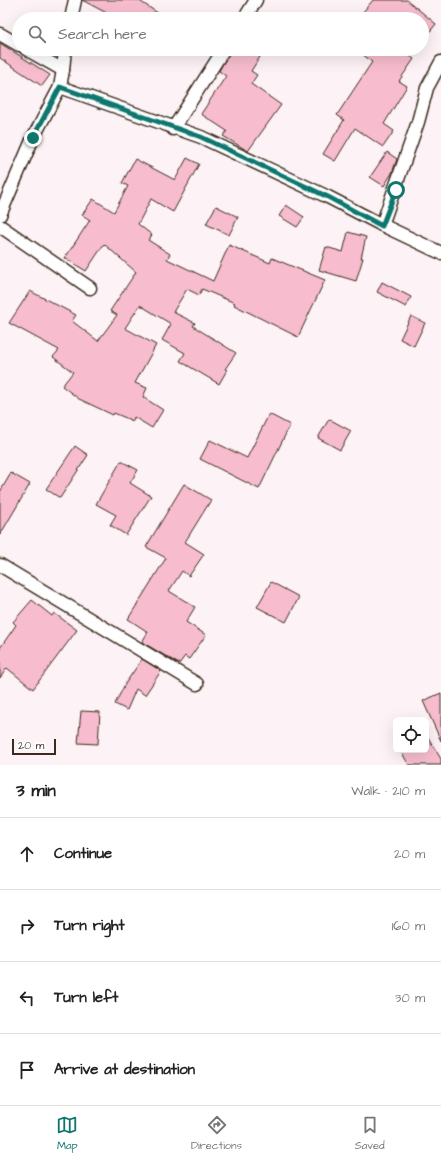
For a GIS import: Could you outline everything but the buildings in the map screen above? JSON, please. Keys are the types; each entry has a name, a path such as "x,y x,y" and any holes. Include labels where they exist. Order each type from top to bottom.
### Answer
{"street":[{"path":"72,12 75,0"},
{"path":"248,12 256,0"},
{"path":"0,34 12,41"},
{"path":"39,56 64,70"},
{"path":"0,215 33,138 60,87 64,70 65,56"},
{"path":"173,129 220,56"},
{"path":"382,226 416,129 427,88 441,62"},
{"path":"60,87 173,129 201,137 328,197 382,226 441,253"},
{"path":"0,226 90,288"},
{"path":"0,565 196,684"}],"route":[{"path":"33,138 60,87 173,129 201,137 328,197 382,226 396,190"}]}
